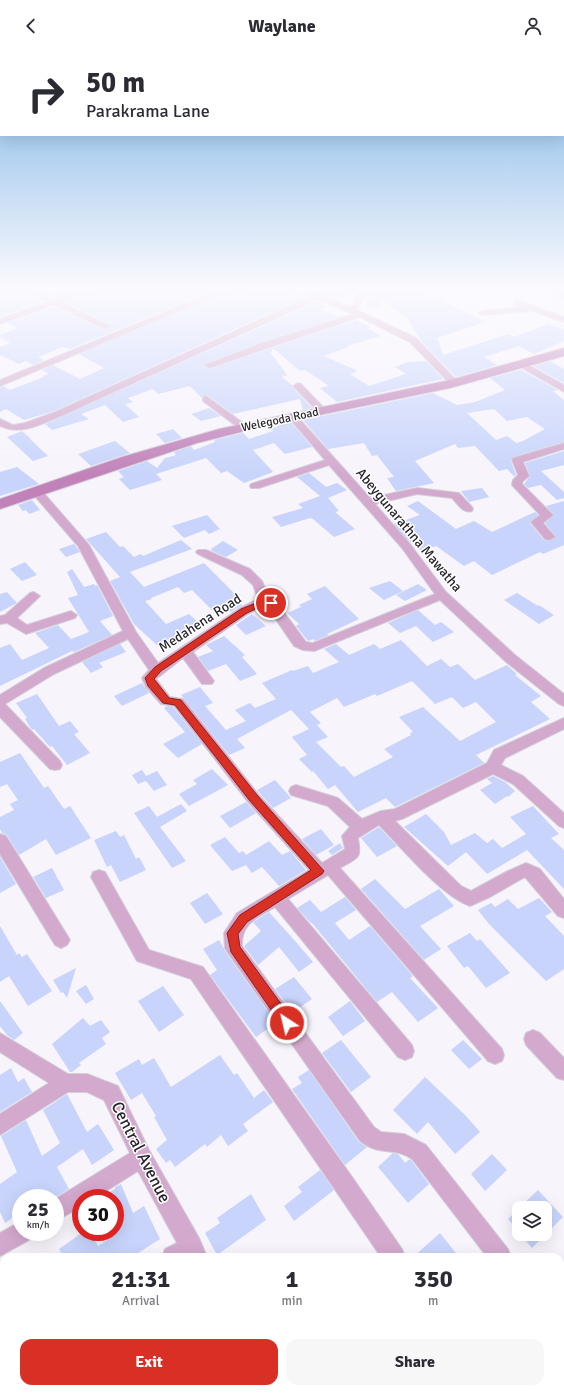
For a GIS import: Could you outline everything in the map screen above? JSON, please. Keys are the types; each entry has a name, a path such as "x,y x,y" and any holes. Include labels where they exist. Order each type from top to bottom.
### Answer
{"street":[{"path":"0,383 78,351"},
{"path":"0,422 12,428 20,427 58,414 198,351"},
{"path":"208,365 249,351"},
{"path":"423,351 455,384"},
{"name":"Welegoda Road","path":"0,504 193,439 243,427 455,384 524,365 564,352"},
{"path":"524,365 564,388"},
{"path":"298,386 322,411"},
{"path":"206,399 243,427"},
{"name":"Abeygunarathna Mawatha","path":"293,417 406,546 442,595 510,658 564,702"},
{"path":"549,537 537,522 547,515 517,485 518,480 524,476 517,460 564,446"},
{"path":"255,486 331,461"},
{"path":"367,502 416,491 454,495 468,509"},
{"name":"Medahena Road","path":"37,492 83,545 130,632 152,665 158,669 244,611 266,602"},
{"path":"202,552 246,572 258,584 266,602 271,603 299,643 303,646 314,647 442,595"},
{"path":"34,596 4,620 26,630 71,615"},
{"path":"0,701 49,671 130,632"},
{"path":"185,651 207,681"},
{"path":"158,669 149,678 151,684 166,701 178,702 253,798 324,869 495,1055"},
{"path":"0,708 55,765"},
{"path":"497,1253 419,1152 408,1145 400,1143 380,1143 367,1134 234,948 232,933 243,918 353,852 350,836 360,826 381,817 397,816 493,768 499,754 564,723"},
{"path":"493,768 518,780 564,822"},
{"path":"296,791 333,802 360,826"},
{"path":"381,817 455,891 470,899 483,895 516,874 526,870 534,874 564,911"},
{"path":"0,840 61,940"},
{"path":"99,877 143,956 197,973 343,1181 391,1253"},
{"path":"276,897 406,1051"},
{"path":"533,1039 564,1071"},
{"path":"0,1042 66,1084 0,1125"},
{"name":"Central Avenue","path":"66,1084 87,1083 111,1093 142,1157 193,1251"},
{"path":"64,1205 142,1157"},
{"path":"0,1245 12,1238"}],"building":[{"path":"0,351 54,351 38,357 44,360 33,365 26,361 19,364 0,355"},
{"path":"87,351 188,351 54,411 24,420 6,409 0,412 0,387 3,386 10,390 44,377 43,376 49,374 42,370 53,365 80,379 104,368 79,354"},
{"path":"209,351 240,351 204,365 209,369 264,351 272,351 270,352 287,375 282,377 292,385 292,387 312,408 303,410 300,399 233,414 207,395 203,396 202,398 190,386 158,394 153,389 128,398 133,402 125,404 139,417 123,422 105,405 81,414 89,419 52,430 45,424"},
{"path":"276,351 339,351 324,356 358,371 350,374 369,386 406,374 395,367 408,362 426,361 443,379 337,402 320,388 329,386 305,370 300,371"},
{"path":"430,351 441,351 443,355 457,351 504,351 484,357 497,365 456,377"},
{"path":"528,351 542,351 534,354"},
{"path":"550,361 564,369 564,383 533,366"},
{"path":"521,370 558,390 553,391 564,400 564,442 513,457 511,461 516,475 514,476 507,469 499,471 475,446 458,448 455,444 415,461 434,483 396,491 387,478 394,477 377,455 372,456 364,443 328,449 303,420 433,393 457,405 475,402 505,390 490,378","holes":["494,409 507,421 527,417 545,429 523,441 516,443 507,436 496,440 467,413"]},
{"path":"209,408 221,416 201,421 191,414"},
{"path":"291,422 312,447 285,454 274,443 253,450 273,472 244,483 227,471 221,473 206,458 156,474 162,480 130,490 119,479 124,477 118,471 147,461 157,468 165,458 176,455 174,452 191,446 194,450 215,442 214,440 243,433 249,439 273,431 271,428"},
{"path":"173,429 182,438 165,443 156,434"},
{"path":"22,431 48,456 33,461 7,437"},
{"path":"115,441 130,453 91,466 78,454"},
{"path":"564,451 564,465 541,471 564,492 564,498 557,500 541,485 528,488 524,484 530,476 525,463"},
{"path":"17,467 39,484 0,496 0,472"},
{"path":"309,473 326,487 337,483 347,490 328,498 339,511 335,512 355,529 334,537 310,518 281,527 272,517 303,508 298,504 320,496 297,477"},
{"path":"482,488 489,497 469,502 461,491"},
{"path":"32,500 40,510 29,514 26,510 23,511 18,505"},
{"path":"418,501 456,529 474,521 492,532 535,512 538,515 530,523 544,540 549,541 556,537 545,523 554,515 546,506 564,501 564,545 543,554 540,552 492,575 474,561 464,566 436,546 421,551 407,539 394,524 420,515 407,506"},
{"path":"207,515 220,529 209,534 205,530 184,538 172,526"},
{"path":"106,532 120,547 123,546 134,557 141,554 143,556 181,540 192,549 130,572 144,587 204,563 237,596 234,597 242,605 231,612 225,607 214,612 192,590 184,593 178,587 145,601 166,624 189,614 201,625 174,637 178,641 161,649 134,624 110,581 120,577 86,539"},
{"path":"223,541 238,550 226,557 212,551 211,549"},
{"path":"74,544 80,552 66,557 59,549"},
{"path":"25,562 37,575 22,581 10,569"},
{"path":"72,569 84,587 94,584 95,586 97,585 113,616 100,621 112,635 74,652 72,651 0,686 0,648 10,644 22,660 49,648 35,633 58,625 71,639 89,632 68,598 78,595 67,572"},
{"path":"390,581 403,591 384,600 369,588"},
{"path":"418,584 427,590 405,601 396,595"},
{"path":"325,586 359,619 327,634 329,635 315,641 313,639 308,641 296,626 299,624 287,613 301,607 299,605 312,599 307,594"},
{"path":"7,592 17,603 0,612 0,594"},
{"path":"517,593 554,615 539,624 504,600"},
{"path":"418,610 435,625 441,622 454,632 433,642 416,626 400,633 388,623"},
{"path":"252,614 266,626 246,635 236,625"},
{"path":"224,636 245,655 242,657 257,674 240,681 226,664 208,671 198,657 213,651 206,645"},
{"path":"401,640 427,666 441,659 450,667 458,664 475,680 507,665 517,674 515,675 541,696 531,702 550,719 476,755 484,763 395,807 386,798 358,812 335,785 328,789 313,771 312,772 299,759 307,755 292,737 309,729 291,710 237,739 245,748 229,755 181,695 200,687 213,703 205,706 226,730 246,721 235,710 250,703 255,708 276,699 262,683 292,670 293,671 308,666 313,673 339,662 324,649 336,644 349,655 374,644 380,649","holes":["412,681 435,704 452,697 463,708 476,702 496,722 460,741 423,707 399,717 413,732 410,733 411,735 384,749 393,757 354,777 344,766 341,767 316,742 328,737 317,725 321,723 310,712 337,698 344,707 375,694 377,696"]},
{"path":"120,644 126,652 99,663 103,667 91,673 82,662"},
{"path":"142,683 149,693 122,706 114,696"},
{"path":"37,694 59,726 70,721 79,732 74,734 90,753 67,765 52,746 50,747 34,729 32,730 25,719 27,718 16,703"},
{"path":"167,706 173,707 202,744 178,758 163,744 185,732 164,708"},
{"path":"20,753 44,788 48,786 64,809 70,806 91,838 56,855 46,839 19,855 7,835 2,833 0,829 0,817 14,810 10,804 18,800 7,784 0,787 0,762"},
{"path":"212,769 228,785 189,806 179,794 197,784 193,780"},
{"path":"142,770 146,776 157,771 167,785 154,791 146,781 138,784 132,775"},
{"path":"493,776 505,782 515,791 508,797 507,796 495,804 480,790 492,783 487,779"},
{"path":"275,780 291,798 273,808 257,790"},
{"path":"246,802 256,813 230,828 220,816"},
{"path":"181,804 187,811 160,827 186,861 172,868 134,813 149,806 157,817"},
{"path":"533,806 559,834 551,838 564,850 564,889 527,850 487,874 466,852 448,866 404,827 426,814 444,832 451,845 475,833 487,843 493,839 502,848 526,834 510,817"},
{"path":"379,827 397,846 377,857 361,838"},
{"path":"321,829 334,845 316,855 302,839"},
{"path":"116,831 120,837 124,835 136,859 139,857 146,870 120,882 111,865 107,867 94,840"},
{"path":"225,837 239,853 243,851 246,855 269,841 282,855 290,851 306,870 279,886 262,867 252,873 246,865 232,871 210,845"},
{"path":"340,843 343,848 332,855 328,851"},
{"path":"0,857 16,884 0,893"},
{"path":"52,868 64,890 46,898 33,877"},
{"path":"375,879 405,909 439,889 454,906 420,926 441,949 424,960 361,889"},
{"path":"207,893 223,914 205,924 190,903"},
{"path":"345,897 356,910 335,923 349,940 370,926 413,976 410,978 438,1008 418,1022 392,992 377,1002 312,923 297,908 310,900 321,912"},
{"path":"539,898 552,912 545,916 564,936 564,969 546,981 489,924 478,910 491,903 495,907 508,899 518,909"},
{"path":"269,912 313,962 299,972 279,947 258,965 244,946 261,931 253,922"},
{"path":"0,926 17,955 19,953 22,957 27,954 52,991 28,1006 9,976 0,982"},
{"path":"470,933 477,941 480,939 510,973 486,988 468,966 464,968 447,946"},
{"path":"219,940 227,954 276,1023 256,1037 210,975 217,970 203,949"},
{"path":"76,968 67,998 63,992 61,993 53,980"},
{"path":"294,977 312,999 293,1012 275,989"},
{"path":"86,985 94,999 86,1004 76,991"},
{"path":"163,986 184,1015 159,1032 138,1001"},
{"path":"0,1001 23,1033 14,1040 7,1035 0,1026"},
{"path":"350,1001 365,1021 343,1036 328,1017"},
{"path":"83,1018 90,1026 101,1020 110,1032 102,1038 106,1044 79,1063 81,1065 70,1072 52,1044"},
{"path":"341,1040 371,1077 351,1092 322,1053"},
{"path":"463,1040 482,1059 469,1069 451,1050"},
{"path":"220,1055 234,1075 237,1073 254,1098 264,1090 273,1102 243,1124 248,1131 228,1146 221,1135 207,1147 205,1144 175,1167 170,1160 166,1163 156,1149 167,1140 154,1117 156,1116 142,1093 131,1100 115,1073 139,1059 142,1065 154,1058 171,1087"},
{"path":"11,1068 18,1082 24,1078 32,1092 0,1112 0,1075"},
{"path":"309,1070 359,1142 367,1147 345,1165 292,1089 302,1083 298,1077"},
{"path":"425,1077 465,1115 480,1132 455,1154 428,1122 417,1134 393,1110"},
{"path":"67,1094 87,1132 98,1124 114,1150 92,1165 83,1149 57,1167 69,1189 64,1192 64,1189 12,1189 12,1218 5,1223 0,1212 0,1184 17,1172 1,1136 26,1120 42,1156 60,1143 43,1110"},
{"path":"393,1153 398,1154 405,1163 410,1159 429,1184 408,1203 378,1167"},
{"path":"492,1154 507,1170 485,1191 471,1174"},
{"path":"320,1170 334,1190 294,1221 284,1206 302,1192 298,1187"},
{"path":"121,1184 123,1189 115,1189 115,1187"},
{"path":"538,1190 548,1201 526,1201"},
{"path":"124,1191 133,1213 144,1206 160,1239 138,1253 61,1253 59,1249 72,1240 72,1241 96,1241 98,1246 106,1241 124,1241"},
{"path":"251,1194 266,1220 220,1253 216,1253 205,1233 220,1223 217,1218"},
{"path":"552,1205 563,1217 552,1228"},
{"path":"512,1215 512,1224 508,1219"},
{"path":"440,1233 456,1253 418,1253"},
{"path":"526,1241 539,1241 532,1248"}],"route":[{"path":"271,603 266,602 244,611 158,669 149,678 151,684 166,701 178,702 253,798 319,871 243,918 232,933 234,948 287,1023"}]}
